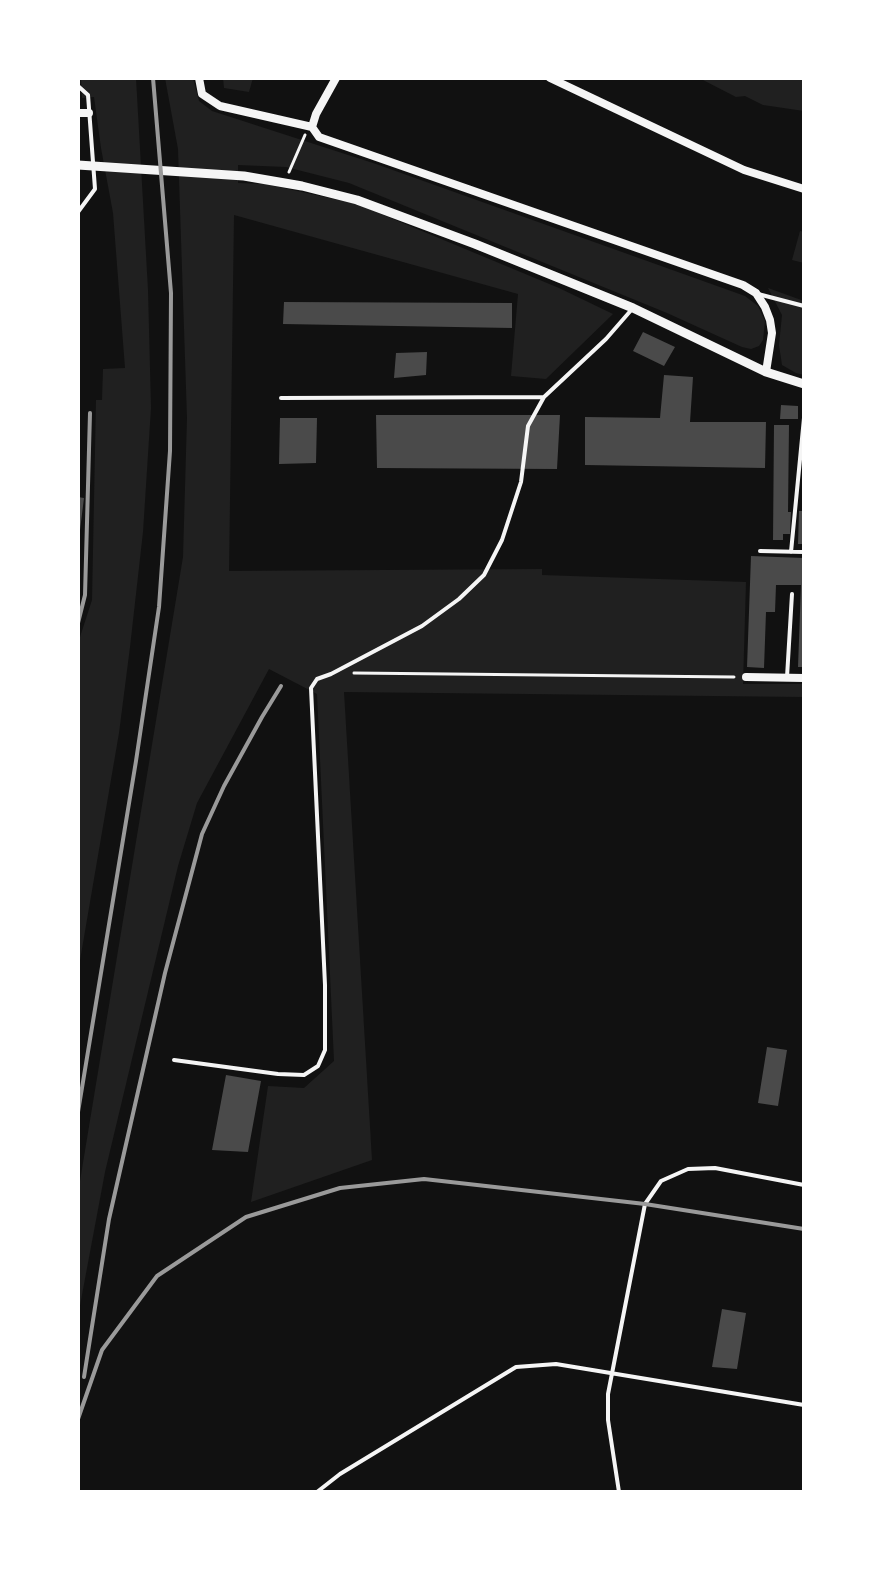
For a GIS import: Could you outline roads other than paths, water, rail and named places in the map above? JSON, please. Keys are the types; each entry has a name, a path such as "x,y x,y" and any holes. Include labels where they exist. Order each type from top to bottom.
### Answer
{"street":[{"path":"199,78 202,94 220,106 310,126 319,137 338,145 743,285 756,293 770,320 772,333 766,372"},
{"path":"310,126 336,78"},
{"path":"550,78 744,170 804,189"},
{"path":"78,113 89,113"},
{"path":"78,165 244,176 357,200 633,308 766,372 804,384"},
{"path":"746,677 804,678"}],"lane":[{"path":"78,86 88,95 95,189 78,212"},
{"path":"756,293 804,306"},
{"path":"174,1060 278,1074 304,1075 318,1066 325,1050 325,985 311,688 317,679 422,626 459,599 484,575 502,540 521,482 528,426 544,397 606,339 633,308"},
{"path":"281,398 544,397"},
{"path":"791,552 804,418"},
{"path":"760,551 804,552"},
{"path":"787,677 792,594"},
{"path":"619,1492 608,1420 608,1394 645,1204 661,1181 688,1169 715,1168 804,1185"},
{"path":"317,1492 340,1474 516,1367 556,1364 804,1405"}],"railway":[{"path":"78,1112 159,607 170,451 171,293 153,78"},
{"path":"78,623 85,595 90,413"},
{"path":"84,1377 109,1219 165,973 202,834 224,786 281,686"},
{"path":"78,1419 102,1350 157,1276 246,1217 340,1188 424,1179 645,1204 804,1229"}]}
